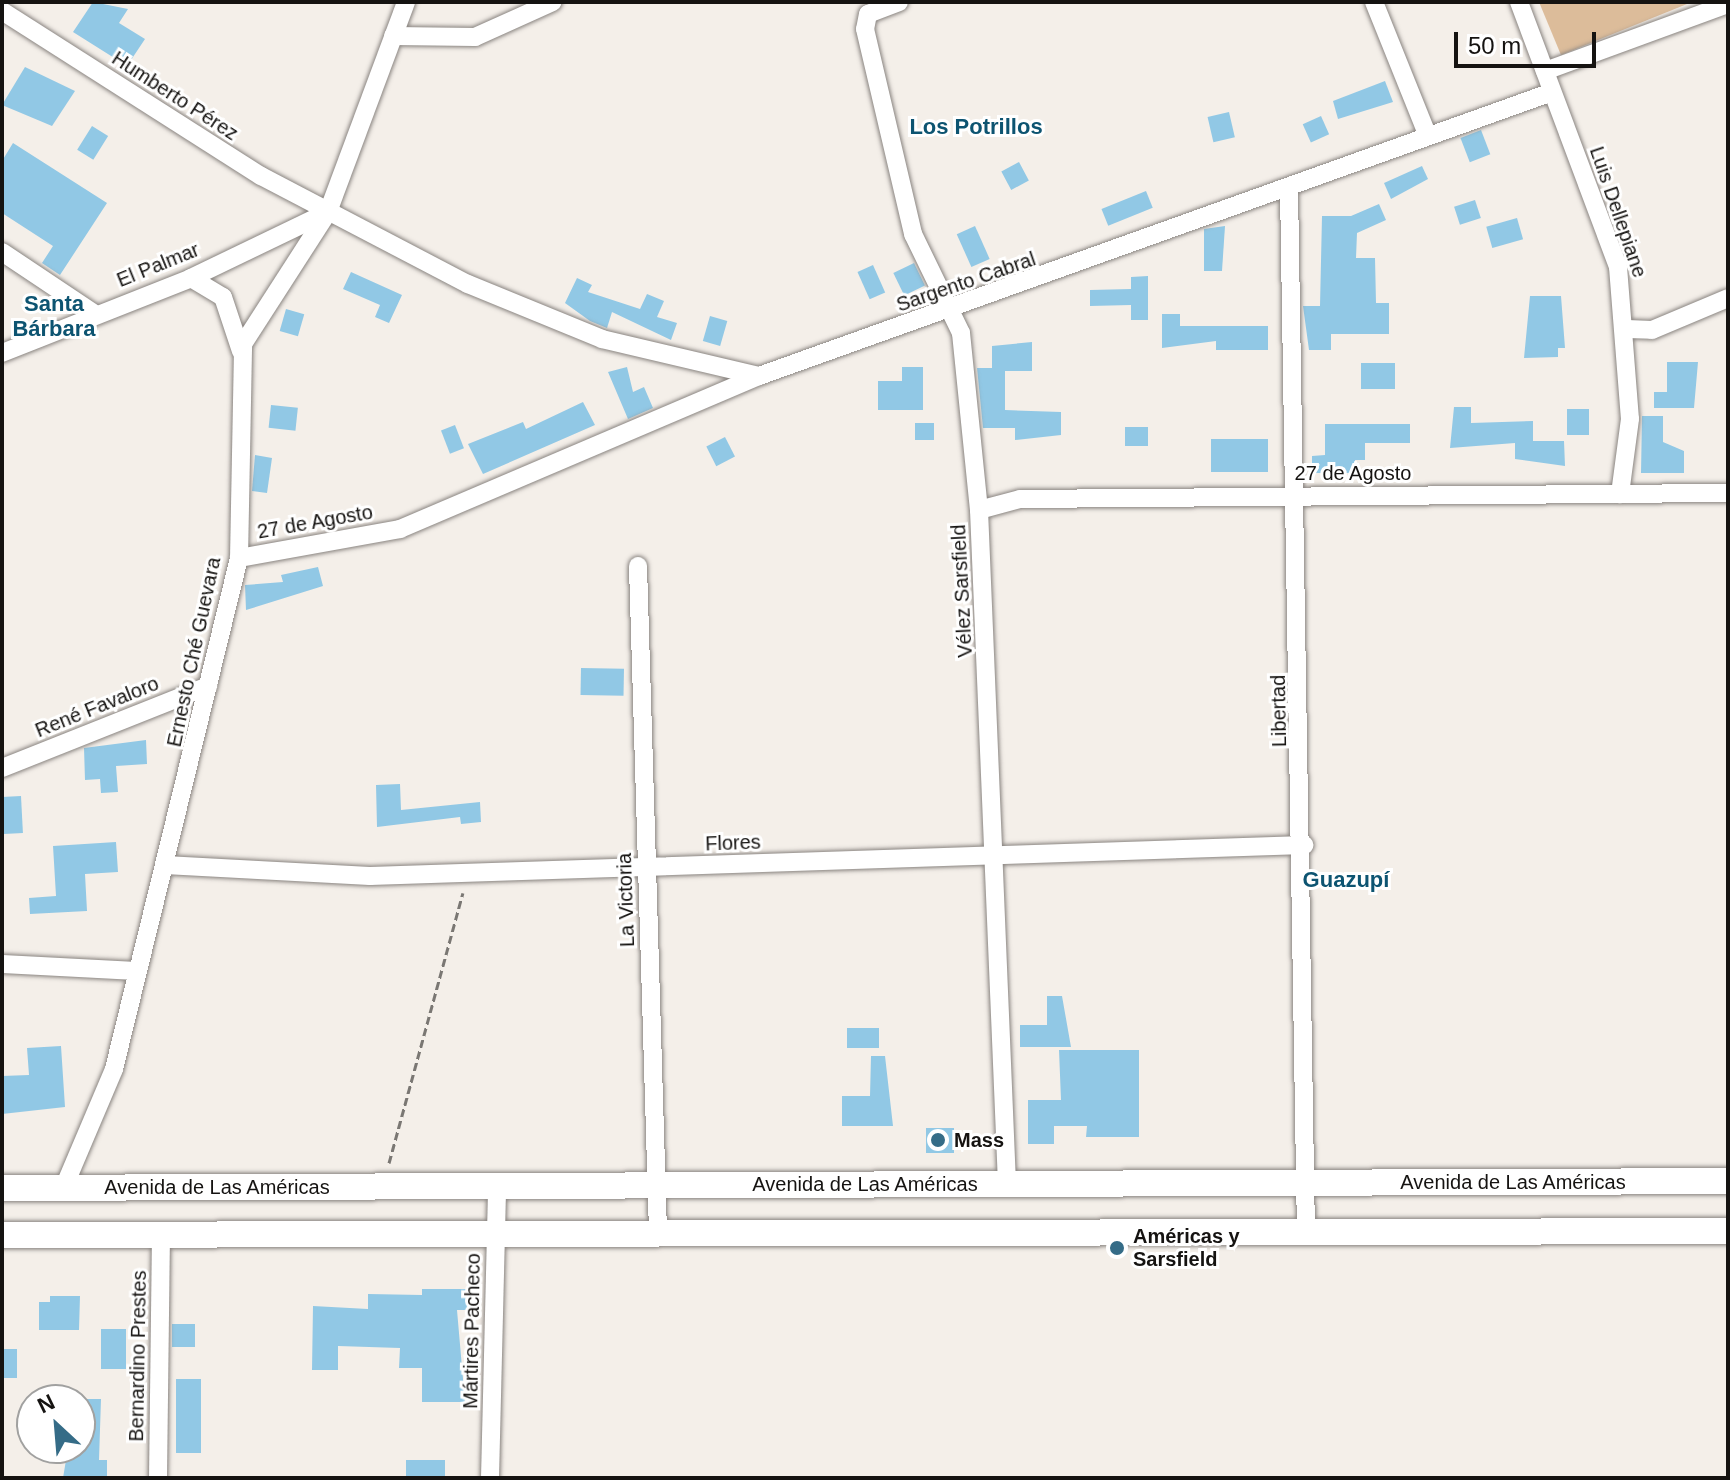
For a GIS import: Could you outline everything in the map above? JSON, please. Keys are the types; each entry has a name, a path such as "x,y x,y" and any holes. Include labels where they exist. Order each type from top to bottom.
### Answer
{"main road":[{"name":"Avenida de Las Américas","path":"2,1188 1728,1181"},
{"path":"2,1235 1728,1231"}],"street":[{"path":"393,36 452,42 553,2"},
{"name":"Vélez Sarsfield","path":"899,2 868,14 895,172 922,256 961,333 979,510 998,856 1007,1184"},
{"path":"1374,2 1427,134"},
{"name":"Luis Dellepiane","path":"1519,2 1618,267 1627,329 1630,419 1620,494"},
{"path":"241,351 328,212 393,36 401,4"},
{"path":"1545,71 1728,4"},
{"name":"Humberto Pérez","path":"2,11 328,212 468,284 602,339 759,376"},
{"name":"Sargento Cabral","path":"400,529 759,376 952,312 1427,134 1552,92"},
{"name":"Libertad","path":"1289,188 1304,845 1306,1232"},
{"name":"El Palmar","path":"2,353 191,278 328,212"},
{"path":"2,252 95,314"},
{"path":"191,278 223,297 241,351"},
{"path":"1627,329 1652,330 1728,298"},
{"name":"Ernesto Ché Guevara","path":"64,1187 114,1069 239,558 241,351"},
{"name":"27 de Agosto","path":"979,510 1020,499 1728,493"},
{"name":"27 de Agosto","path":"239,558 400,529"},
{"name":"La Victoria","path":"638,566 658,1233"},
{"name":"René Favaloro","path":"2,768 208,686"},
{"name":"Flores","path":"165,865 468,874 1304,845"},
{"path":"2,964 137,971"},
{"name":"Mártires Pacheco","path":"490,1478 497,1186"},
{"name":"Bernardino Prestes","path":"158,1478 161,1235"}],"path":[{"path":"383,1185 468,874"}],"shaded area":[{"path":"1539,2 1692,2 1561,55"}],"building":[{"path":"93,2 128,9 119,23 145,39 127,66 73,32"},
{"path":"25,67 75,91 52,126 2,105"},
{"path":"1385,81 1393,102 1338,119 1333,101"},
{"path":"1229,112 1235,137 1213,142 1208,117"},
{"path":"1321,116 1329,134 1311,142 1303,124"},
{"path":"92,126 108,136 93,160 77,150"},
{"path":"1481,130 1490,154 1470,162 1460,138"},
{"path":"13,143 107,203 60,275 42,263 53,246 2,213 2,161"},
{"path":"1019,162 1029,181 1011,190 1001,171"},
{"path":"1422,166 1428,179 1391,199 1384,183"},
{"path":"1146,191 1153,208 1108,226 1101,209"},
{"path":"1475,200 1481,218 1460,225 1454,207"},
{"path":"1379,204 1386,220 1357,233 1356,258 1375,258 1376,303 1389,303 1389,334 1331,334 1331,350 1309,350 1303,306 1320,306 1322,216 1351,216"},
{"path":"1517,218 1523,239 1492,248 1486,227"},
{"path":"975,226 990,259 971,267 957,234"},
{"path":"1225,226 1222,271 1204,271 1204,229"},
{"path":"914,263 925,285 904,296 893,273"},
{"path":"873,265 885,292 870,299 857,272"},
{"path":"351,272 402,295 389,323 375,317 380,305 343,289"},
{"path":"1148,276 1148,320 1131,320 1131,305 1090,306 1090,290 1131,289 1131,277"},
{"path":"577,278 592,285 588,292 640,309 647,294 664,301 657,317 677,323 671,340 612,312 607,328 590,321 565,303"},
{"path":"1530,296 1561,296 1565,348 1558,348 1558,357 1524,358"},
{"path":"286,309 304,314 298,336 280,331"},
{"path":"1162,314 1180,314 1180,326 1268,326 1268,350 1216,350 1216,341 1162,348"},
{"path":"710,316 727,321 720,346 703,341"},
{"path":"1032,342 1032,371 1005,371 1005,410 1061,412 1061,435 1015,440 1015,428 983,428 977,368 992,368 992,346"},
{"path":"1667,362 1698,362 1694,408 1654,408 1654,392 1667,392"},
{"path":"1361,363 1395,363 1395,389 1361,389"},
{"path":"627,367 633,392 644,387 653,408 628,419 608,372"},
{"path":"902,367 923,367 923,410 878,410 878,381 902,381"},
{"path":"583,402 595,425 483,474 468,444 523,422 526,429"},
{"path":"271,405 298,408 295,431 269,428"},
{"path":"1454,407 1471,407 1471,423 1533,421 1533,441 1564,441 1565,466 1515,459 1515,443 1450,448"},
{"path":"1567,409 1589,409 1589,435 1567,435"},
{"path":"1642,416 1663,416 1663,442 1684,451 1684,473 1641,473"},
{"path":"915,423 934,423 934,440 915,440"},
{"path":"1325,424 1410,424 1410,443 1365,443 1365,460 1355,460 1355,473 1312,473 1312,456 1325,455"},
{"path":"455,425 464,448 450,454 441,430"},
{"path":"1125,427 1148,427 1148,446 1125,446"},
{"path":"725,437 735,457 716,466 706,447"},
{"path":"1211,439 1268,439 1268,472 1211,472"},
{"path":"255,455 272,458 267,493 252,491"},
{"path":"318,567 323,586 246,610 245,585 283,582 281,575"},
{"path":"581,668 624,669 624,696 581,695"},
{"path":"146,740 147,764 116,766 118,792 101,793 100,779 85,780 84,748"},
{"path":"400,784 401,810 480,802 481,822 461,824 460,817 377,827 376,785"},
{"path":"21,796 23,833 4,834 2,797"},
{"path":"116,842 118,872 85,874 87,911 30,914 29,898 56,896 53,846"},
{"path":"1047,996 1062,996 1071,1047 1020,1047 1020,1025 1047,1025"},
{"path":"847,1028 879,1028 879,1048 847,1048"},
{"path":"61,1046 65,1107 2,1114 2,1076 29,1075 27,1048"},
{"path":"1059,1050 1139,1050 1139,1137 1086,1137 1087,1126 1054,1126 1054,1144 1028,1144 1028,1100 1061,1100"},
{"path":"871,1056 885,1056 893,1126 842,1126 842,1096 870,1096"},
{"path":"926,1128 954,1128 954,1153 926,1153"},
{"path":"422,1289 469,1289 469,1310 457,1310 465,1402 422,1402 422,1368 399,1368 400,1348 338,1346 338,1370 312,1370 313,1306 368,1309 368,1294 422,1295"},
{"path":"50,1296 80,1296 79,1330 39,1330 39,1302 50,1302"},
{"path":"172,1324 195,1324 195,1347 172,1347"},
{"path":"101,1329 126,1329 126,1369 101,1369"},
{"path":"2,1349 17,1349 17,1378 2,1378"},
{"path":"176,1379 201,1379 201,1453 176,1453"},
{"path":"96,1399 101,1399 99,1460 107,1460 107,1478 63,1478 65,1464 96,1464"},
{"path":"406,1460 445,1460 445,1478 406,1478"}],"place":[{"name":"Mass","path":"938,1140"},
{"name":"Américas y Sarsfield","path":"1117,1248"}],"district":[{"name":"Los Potrillos","path":"976,127"},
{"name":"Santa Bárbara","path":"54,316"},
{"name":"Guazupí","path":"1346,880"}]}
